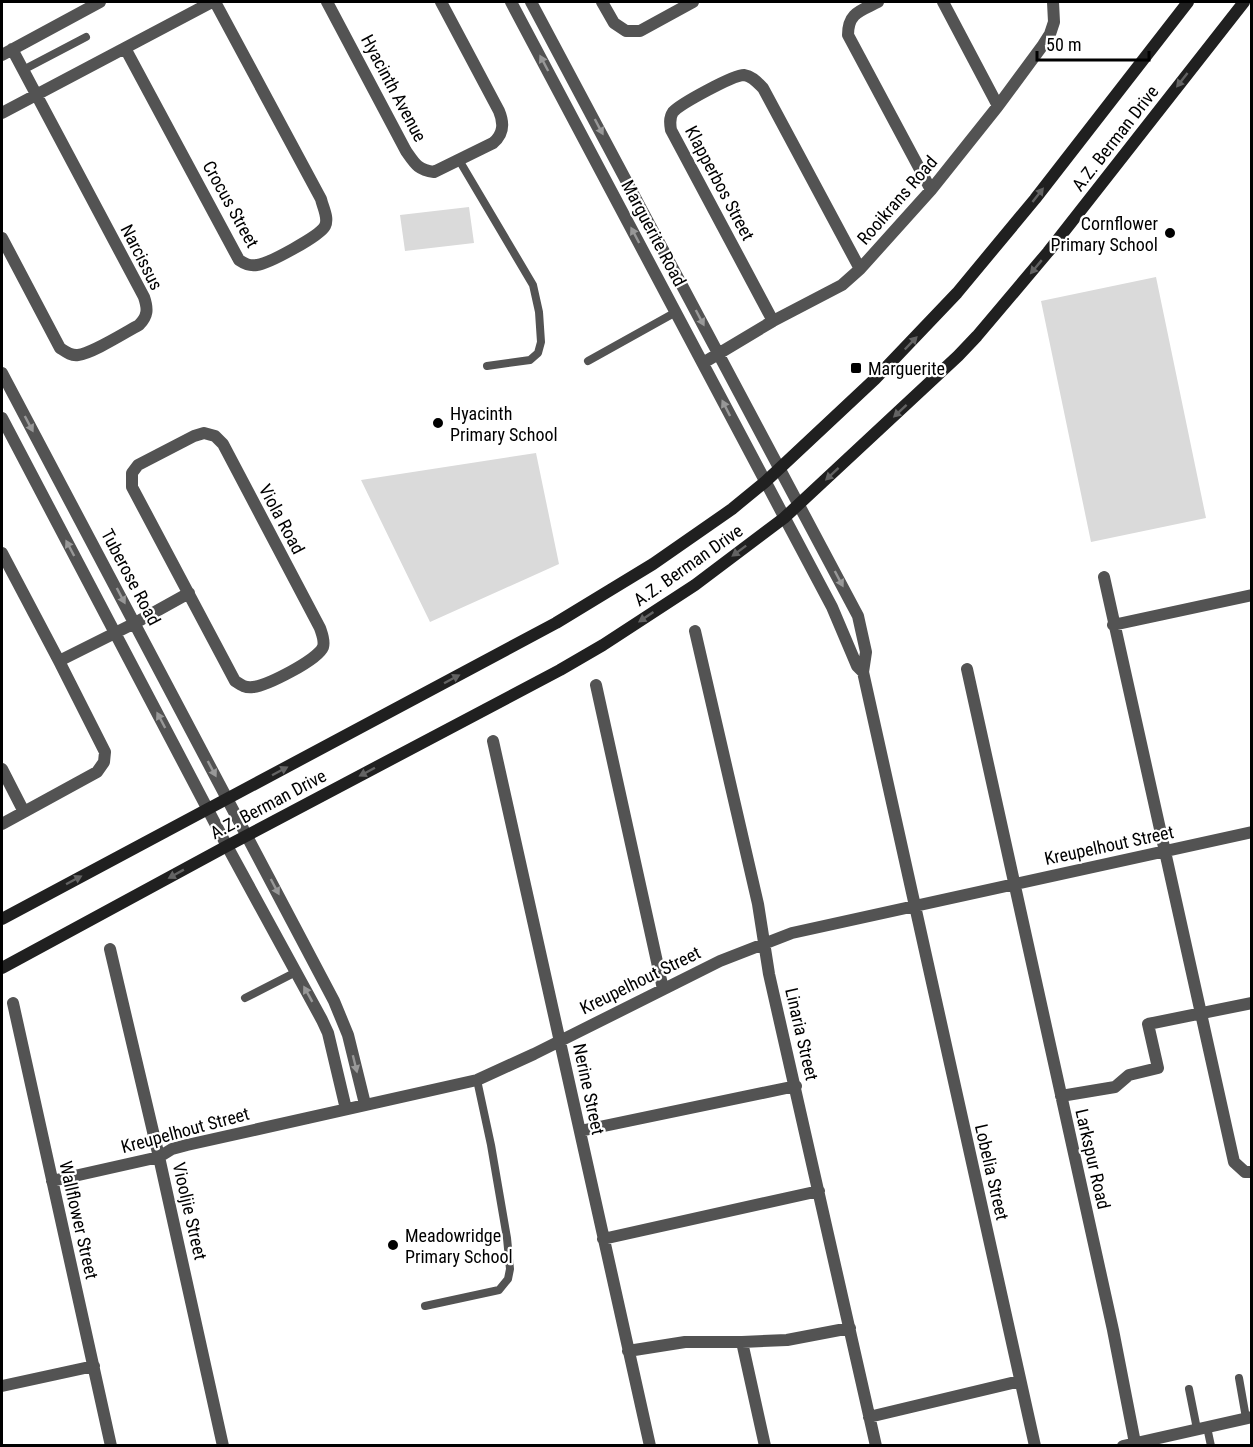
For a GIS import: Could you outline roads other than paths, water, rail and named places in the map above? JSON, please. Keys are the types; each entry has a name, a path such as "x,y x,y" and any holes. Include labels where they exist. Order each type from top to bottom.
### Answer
{"main road":[{"name":"A.Z. Berman Drive","path":"2,919 467,672 565,617 696,536 765,482 875,379 957,293 1035,199 1188,2"},
{"name":"A.Z. Berman Drive","path":"2,968 418,744 486,711 603,645 695,585 784,518 977,336 1048,252 1244,2"}],"street":[{"path":"7,52 100,2"},
{"path":"2,113 213,2"},
{"name":"Crocus Street","path":"125,48 239,260 247,265 260,265 309,240 320,233 326,225 326,215 321,199 213,2"},
{"name":"Hyacinth Avenue","path":"327,2 415,164 424,171 434,172 499,138 503,128 502,120 441,2"},
{"name":"Marguerite Road","path":"511,2 844,632 857,666 863,672"},
{"name":"Marguerite Road","path":"531,2 781,467 858,616 866,652 863,672"},
{"path":"602,2 614,23 626,31 640,32 693,2"},
{"path":"878,2 856,13 848,23 848,36 930,190"},
{"path":"943,2 998,106"},
{"name":"Rooikrans Road","path":"703,363 773,321 842,285 860,269 930,190 998,106 1050,34 1054,22 1053,2"},
{"name":"Narcissus","path":"2,238 60,348 67,353 77,355 88,351 139,325 146,318 148,307 144,297 23,70 7,52"},
{"name":"Klapperbos Street","path":"773,321 671,130 672,113 681,106 732,77 744,75 754,79 763,88 860,269"},
{"name":"Tuberose Road","path":"2,373 343,1020 365,1104"},
{"path":"2,418 328,1033 345,1108"},
{"name":"Viola Road","path":"204,433 214,436 223,444 320,628 323,638 322,647 317,656 266,684 245,687 235,681 189,594 132,487 132,473 138,465 204,433"},
{"path":"2,553 105,752 104,762 97,772 2,824"},
{"path":"1104,577 1234,1162 1245,1172 1251,1172"},
{"path":"59,661 189,594"},
{"path":"1113,625 1251,595"},
{"name":"Linaria Street","path":"695,631 758,904 764,944 876,1446"},
{"name":"Larkspur Road","path":"967,669 1113,1330 1129,1444"},
{"name":"Lobelia Street","path":"863,672 1035,1446"},
{"path":"596,685 663,989"},
{"name":"Nerine Street","path":"493,741 650,1446"},
{"path":"2,770 24,812"},
{"name":"Kreupelhout Street","path":"52,1181 159,1157 172,1149 187,1145 477,1080 720,961 792,933 1251,832"},
{"name":"Viooljie Street","path":"110,949 223,1446"},
{"name":"Wallflower Street","path":"13,1003 111,1446"},
{"path":"1061,1096 1115,1087 1129,1075 1158,1068 1148,1024 1251,1003"},
{"path":"580,1131 796,1086"},
{"path":"603,1239 819,1191"},
{"path":"628,1351 685,1341 787,1340 850,1328"},
{"path":"742,1342 765,1446"},
{"path":"2,1386 94,1366"},
{"path":"869,1417 1020,1381"},
{"path":"1129,1444 1157,1442 1202,1428 1249,1418"}],"lane":[{"path":"23,70 86,37"},
{"path":"459,160 529,276 539,312 541,342 536,357 530,360 487,366"},
{"path":"588,361 676,312"},
{"path":"245,998 296,972"},
{"path":"425,1306 499,1290 508,1279 510,1269 507,1238 491,1144 477,1080"},
{"path":"1239,1378 1249,1418"},
{"path":"1189,1389 1202,1428 1211,1446"}],"place":[{"name":"Cornflower Primary School","path":"1170,233"},
{"name":"Marguerite","path":"856,368"},
{"name":"Hyacinth Primary School","path":"438,423"},
{"name":"Meadowridge Primary School","path":"393,1245"}]}
